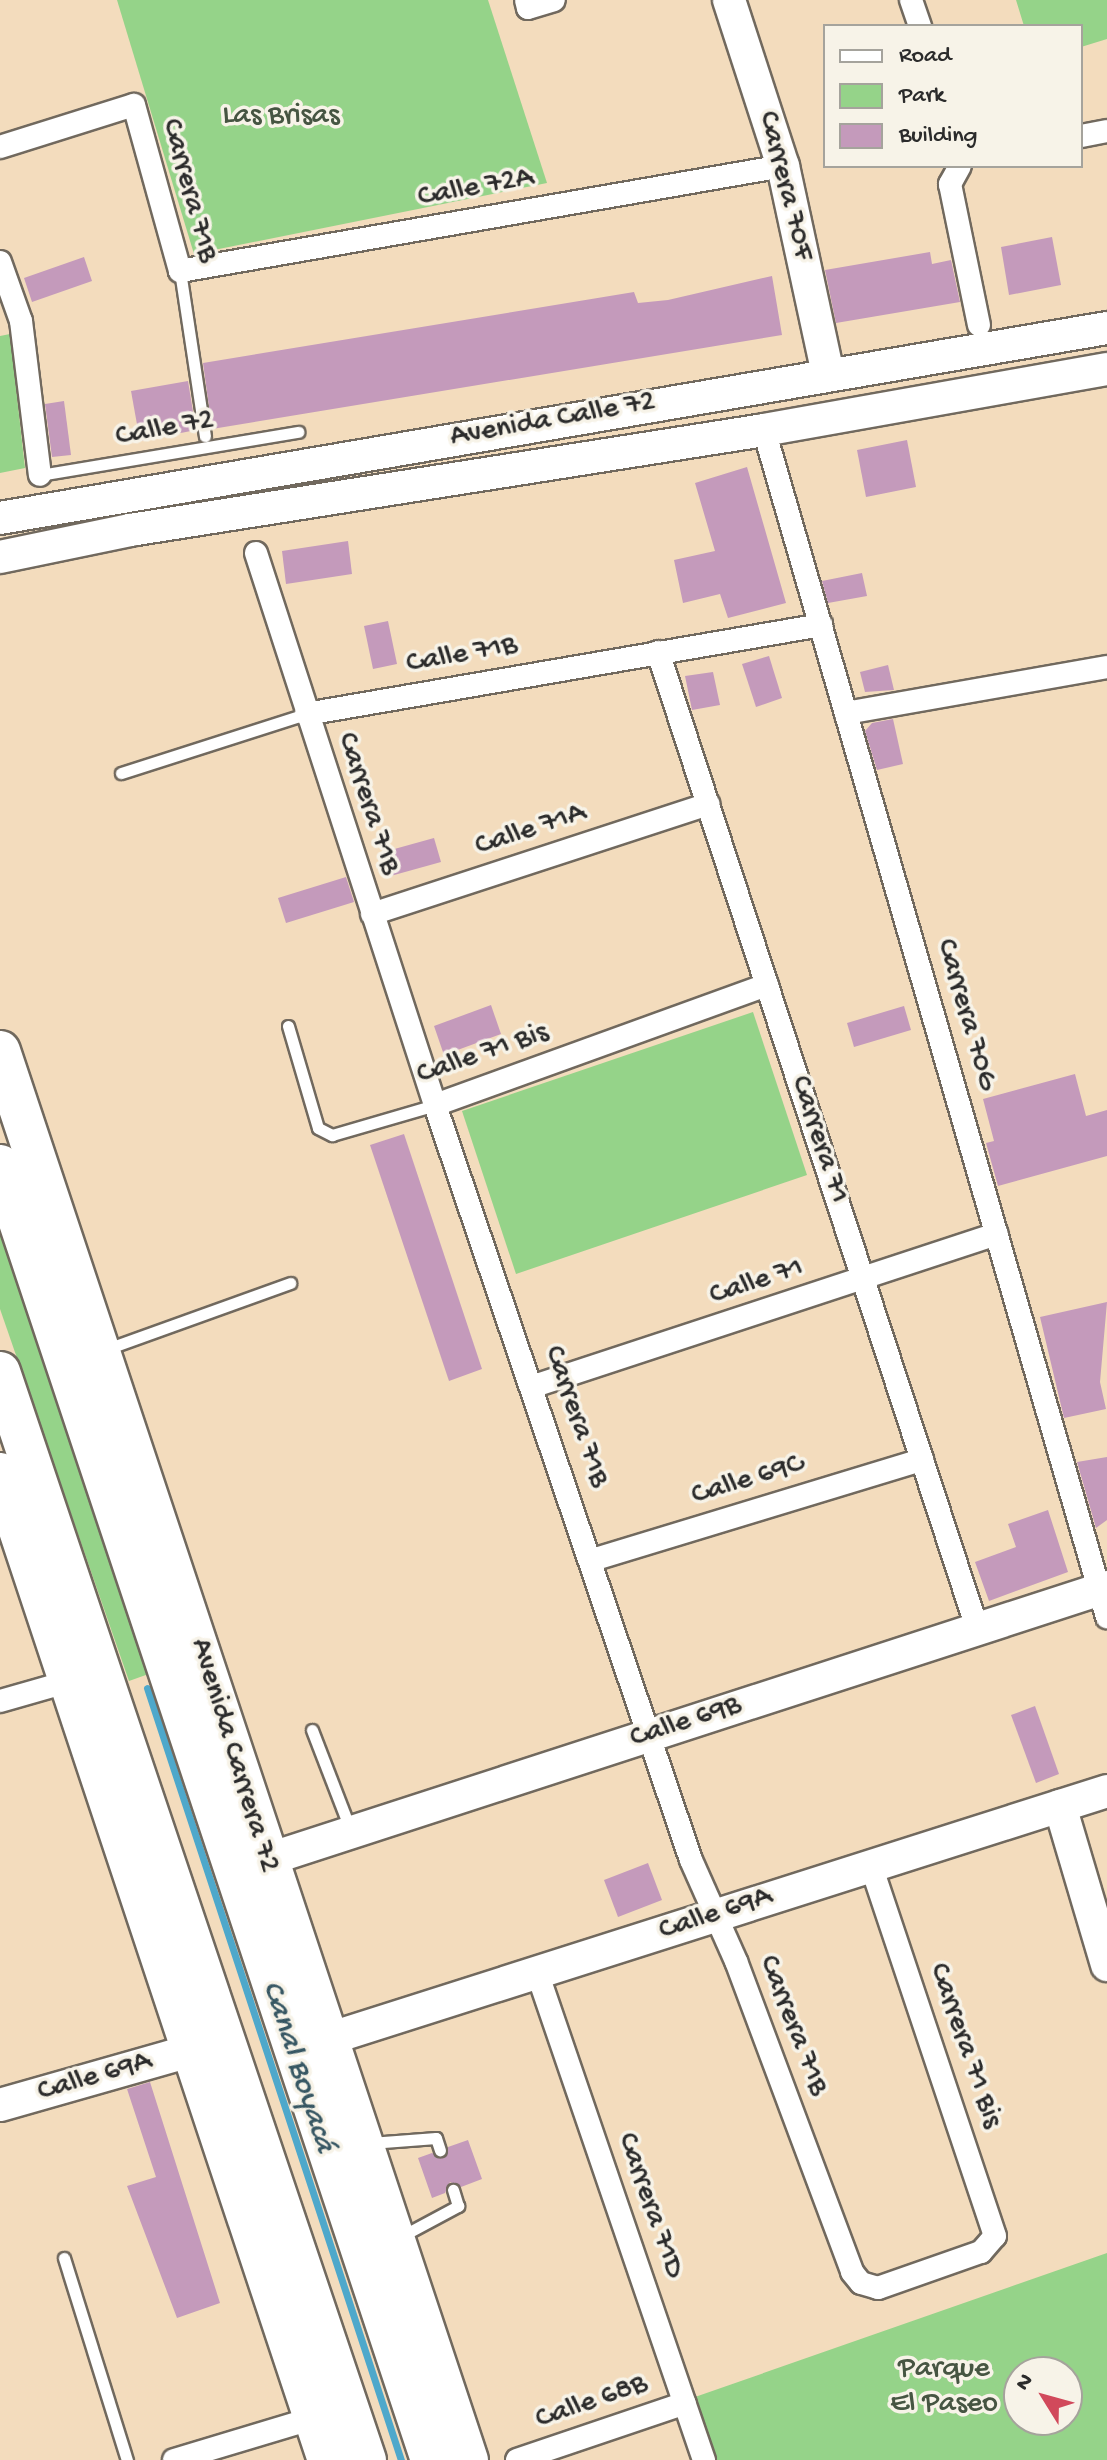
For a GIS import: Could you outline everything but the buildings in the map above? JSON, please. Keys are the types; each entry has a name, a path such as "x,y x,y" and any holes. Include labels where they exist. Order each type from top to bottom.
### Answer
{"highway":[{"name":"Avenida Carrera 72","path":"0,1051 216,1696 325,2040 468,2460"},
{"name":"Avenida Carrera 72","path":"0,1165 431,2460"},
{"path":"44,1298 46,1191"},
{"path":"0,1372 366,2460"},
{"path":"0,1473 328,2460"},
{"path":"215,1808 266,1860"},
{"path":"121,1840 184,1915"}],"street":[{"path":"527,4 554,0"},
{"name":"Carrera 70F","path":"729,0 783,166 828,374"},
{"path":"911,0 919,24"},
{"name":"Carrera 71B","path":"0,147 134,105 180,271"},
{"path":"1083,136 1107,131"},
{"name":"Calle 72A","path":"180,271 783,166"},
{"path":"959,168 950,184 979,325"},
{"path":"0,262 40,475"},
{"name":"Avenida Calle 72","path":"0,518 120,494 1107,328"},
{"name":"Avenida Calle 72","path":"0,557 130,530 764,430 1107,369"},
{"name":"Carrera 70G","path":"764,430 997,1234 1105,1592"},
{"name":"Carrera 71B","path":"256,553 435,1105 534,1386 650,1735 715,1916 852,2272 869,2287"},
{"name":"Calle 71B","path":"306,714 821,625"},
{"name":"Carrera 71","path":"658,652 977,1628"},
{"path":"846,713 1107,667"},
{"name":"Calle 71A","path":"372,914 708,804"},
{"name":"Calle 71 Bis","path":"435,1105 767,985"},
{"name":"Calle 71","path":"534,1386 863,1281 997,1234"},
{"name":"Calle 69C","path":"592,1560 922,1460"},
{"name":"Calle 69B","path":"266,1860 977,1628 1105,1592"},
{"path":"0,1701 70,1681"},
{"name":"Calle 69A","path":"325,2040 1107,1791"},
{"path":"1060,1806 1107,1965"},
{"name":"Carrera 71 Bis","path":"869,2287 878,2288 991,2245 995,2226 871,1866"},
{"name":"Carrera 71D","path":"537,1972 704,2460"},
{"name":"Calle 69A","path":"0,2105 190,2051"},
{"name":"Calle 68B","path":"517,2460 685,2403"},
{"path":"174,2460 314,2418"}],"lane":[{"name":"Carrera 71B","path":"180,271 205,436"},
{"name":"Calle 72","path":"40,475 298,432"},
{"name":"Calle 71B","path":"121,773 306,714"},
{"name":"Calle 71 Bis","path":"288,1026 318,1128 332,1135 435,1105"},
{"path":"100,1351 290,1283"},
{"path":"312,1730 351,1832"},
{"path":"361,2142 436,2138 440,2150"},
{"path":"393,2239 458,2206 453,2190"},
{"path":"64,2258 127,2460"}],"green space":[{"name":"Las Brisas","path":"117,0 488,0 547,183 194,254"},
{"path":"1016,0 1107,0 1107,39 1083,46 1083,24 1023,24"},
{"path":"10,334 25,468 0,473 0,336"},
{"path":"753,1012 807,1175 516,1274 462,1111"},
{"path":"0,1216 157,1671 129,1681 0,1309"},
{"name":"Parque El Paseo","path":"1107,2253 1107,2460 716,2460 695,2397"}],"waterway":[{"name":"Canal Boyacá","path":"147,1688 401,2460"}]}
